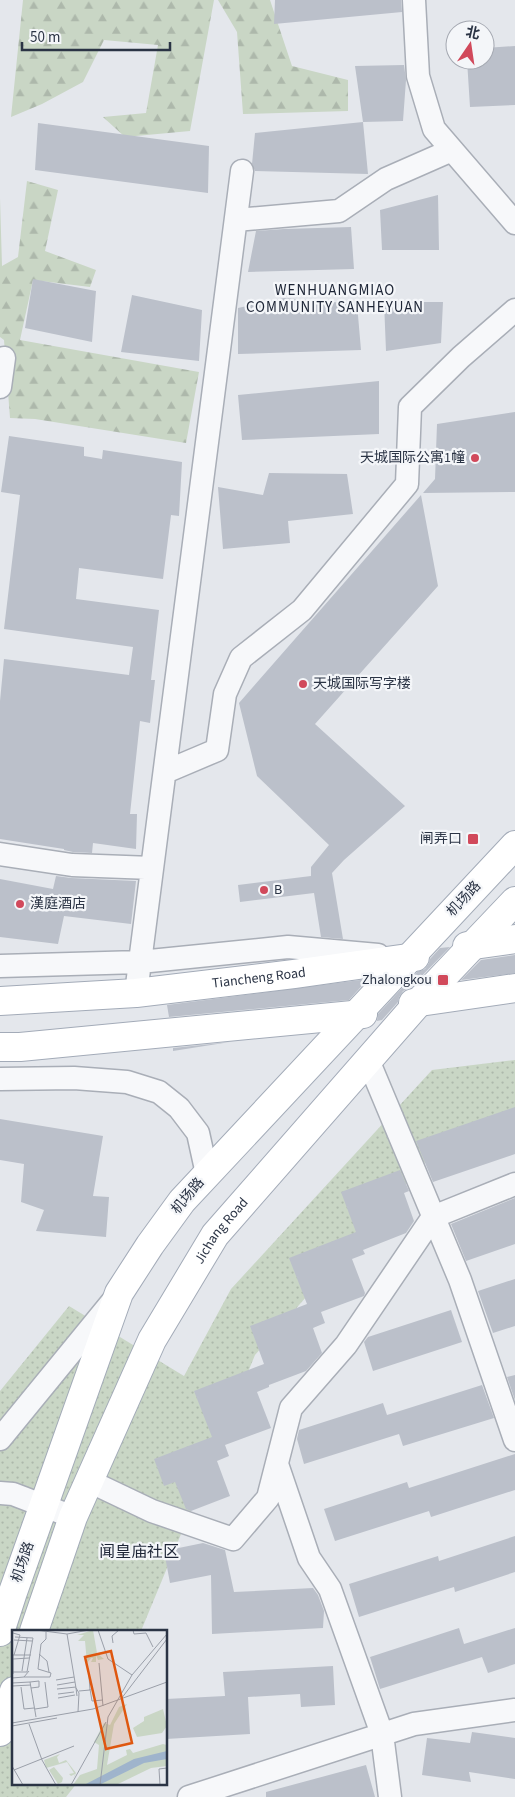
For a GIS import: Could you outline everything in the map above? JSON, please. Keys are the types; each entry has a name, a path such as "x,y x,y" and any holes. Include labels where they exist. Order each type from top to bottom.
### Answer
{"main road":[{"name":"机场路","path":"0,1632 119,1293 150,1245 182,1201 515,845"},
{"name":"Jichang Road","path":"34,1630 73,1516 152,1340 215,1235 419,1002 515,901"},
{"path":"473,945 515,915"},
{"name":"Tiancheng Road","path":"0,1001 136,993 294,974 408,958 473,945 515,940"},
{"path":"0,1047 355,1016 419,1002 515,988"},
{"path":"0,1732 12,1697"}],"street":[{"path":"414,0 418,76 434,129 515,223"},
{"path":"236,220 339,211 386,179 452,150"},
{"path":"136,993 242,171"},
{"path":"165,772 217,750 225,694 240,658 302,610 407,484 410,407 515,310"},
{"path":"0,387 4,358"},
{"path":"0,854 72,865 152,868"},
{"path":"0,966 140,962 288,947 408,958"},
{"path":"368,1060 460,1280 515,1440"},
{"path":"0,1079 74,1078 127,1082 159,1092 179,1108 198,1133 207,1174"},
{"path":"89,1480 152,1512 232,1539 268,1498 291,1408 346,1344 433,1217 515,1184"},
{"path":"0,1439 119,1293"},
{"path":"277,1464 309,1558 330,1589 382,1734 390,1797"},
{"path":"0,1493 14,1494 73,1516"},
{"path":"189,1797 414,1724 515,1710"}],"green space":[{"path":"23,0 214,0 190,131 125,137 103,117 146,113 158,45 104,40 83,82 42,104 11,117"},
{"path":"218,0 270,0 292,66 348,80 348,111 243,114 237,32"},
{"path":"27,181 58,190 45,251 96,270 90,287 33,280 20,340 199,372 186,443 35,419 10,418 4,340 0,337 0,198 2,266 18,257"},
{"path":"515,1060 515,1122 440,1145 255,1355 141,1630 12,1630 12,1784 76,1784 66,1797 0,1797 0,1391 69,1306 184,1376 231,1289 432,1070"}],"building":[{"path":"275,0 401,0 402,12 274,24"},
{"path":"515,46 515,105 470,107 468,70 495,70 495,47"},
{"path":"404,65 406,80 403,121 363,122 355,66"},
{"path":"363,122 368,174 255,171 252,164 255,133"},
{"path":"38,123 209,146 208,193 35,170"},
{"path":"438,195 439,250 382,250 380,210"},
{"path":"351,227 354,269 248,272 256,231"},
{"path":"33,279 96,291 92,342 25,328"},
{"path":"132,295 202,310 199,361 121,352"},
{"path":"284,298 357,304 361,350 238,354 238,308"},
{"path":"384,302 443,302 441,343 386,351"},
{"path":"379,381 379,434 242,440 238,395"},
{"name":"天城国际公寓1幢","path":"515,412 515,492 423,493 435,479 437,424"},
{"path":"9,436 84,447 84,456 102,459 103,450 182,462 179,516 171,515 163,579 79,568 76,599 159,610 151,680 155,680 150,723 140,721 130,814 137,814 136,849 93,843 92,853 73,852 0,839 0,701 4,659 129,675 133,647 4,629 20,495 1,492"},
{"path":"269,473 347,474 353,514 288,521 290,543 223,549 218,487 263,495"},
{"name":"天城国际写字楼","path":"421,495 438,586 315,724 405,806 332,873 343,939 321,937 314,893 240,902 238,885 311,876 311,867 329,845 257,776 239,703"},
{"path":"56,876 136,881 131,924 64,916 58,944 0,937 0,879 53,889"},
{"path":"450,947 411,987 403,991 398,1002 382,1020 377,1021 378,1014 417,972 425,969 430,959 440,948"},
{"path":"515,955 515,973 461,980 481,960"},
{"path":"368,979 349,1000 169,1017 167,1005"},
{"path":"230,1042 173,1051 173,1048"},
{"path":"515,1107 515,1154 433,1182 416,1141"},
{"path":"0,1119 103,1136 93,1196 109,1197 106,1237 36,1231 44,1210 21,1202 24,1164 0,1160"},
{"path":"400,1170 409,1191 404,1193 414,1221 406,1233 363,1250 365,1254 352,1259 365,1293 364,1296 321,1312 325,1323 313,1328 322,1353 306,1371 269,1385 269,1387 257,1392 271,1428 225,1445 229,1456 217,1461 230,1496 191,1511 186,1509 175,1482 164,1486 154,1459 212,1437 194,1391 264,1364 250,1326 307,1304 289,1258 356,1232 341,1192"},
{"path":"515,1198 515,1244 466,1261 451,1224"},
{"path":"515,1279 515,1326 493,1333 478,1291"},
{"path":"451,1310 462,1342 373,1371 364,1342 368,1337"},
{"path":"515,1375 515,1400 507,1377"},
{"path":"482,1385 494,1418 403,1446 399,1434 304,1464 297,1439 299,1430 383,1403 387,1415"},
{"path":"515,1454 515,1490 431,1517 429,1511 335,1541 324,1509 407,1482 409,1488"},
{"path":"515,1536 515,1572 455,1592 454,1587 359,1617 349,1584 438,1556 439,1561"},
{"path":"203,1543 225,1550 234,1592 313,1588 324,1611 323,1628 212,1634 211,1575 170,1583 164,1551"},
{"path":"459,1628 464,1644 515,1628 515,1664 488,1673 482,1657 380,1689 370,1657"},
{"path":"333,1666 335,1705 301,1707 300,1694 248,1697 250,1734 168,1739 168,1699 225,1696 223,1672"},
{"path":"472,1732 515,1738 515,1779 469,1772 471,1782 422,1775 427,1738 470,1743"},
{"path":"366,1765 375,1797 266,1797 266,1792"}],"place":[{"name":"天城国际公寓1幢","path":"475,458"},
{"name":"天城国际写字楼","path":"303,684"},
{"name":"闸弄口","path":"473,839"},
{"name":"B","path":"264,890"},
{"name":"漢庭酒店","path":"20,904"},
{"name":"Zhalongkou","path":"443,980"}],"district":[{"name":"WENHUANGMIAO COMMUNITY SANHEYUAN","path":"335,298"},
{"name":"闻皇庙社区","path":"139,1552"}]}
